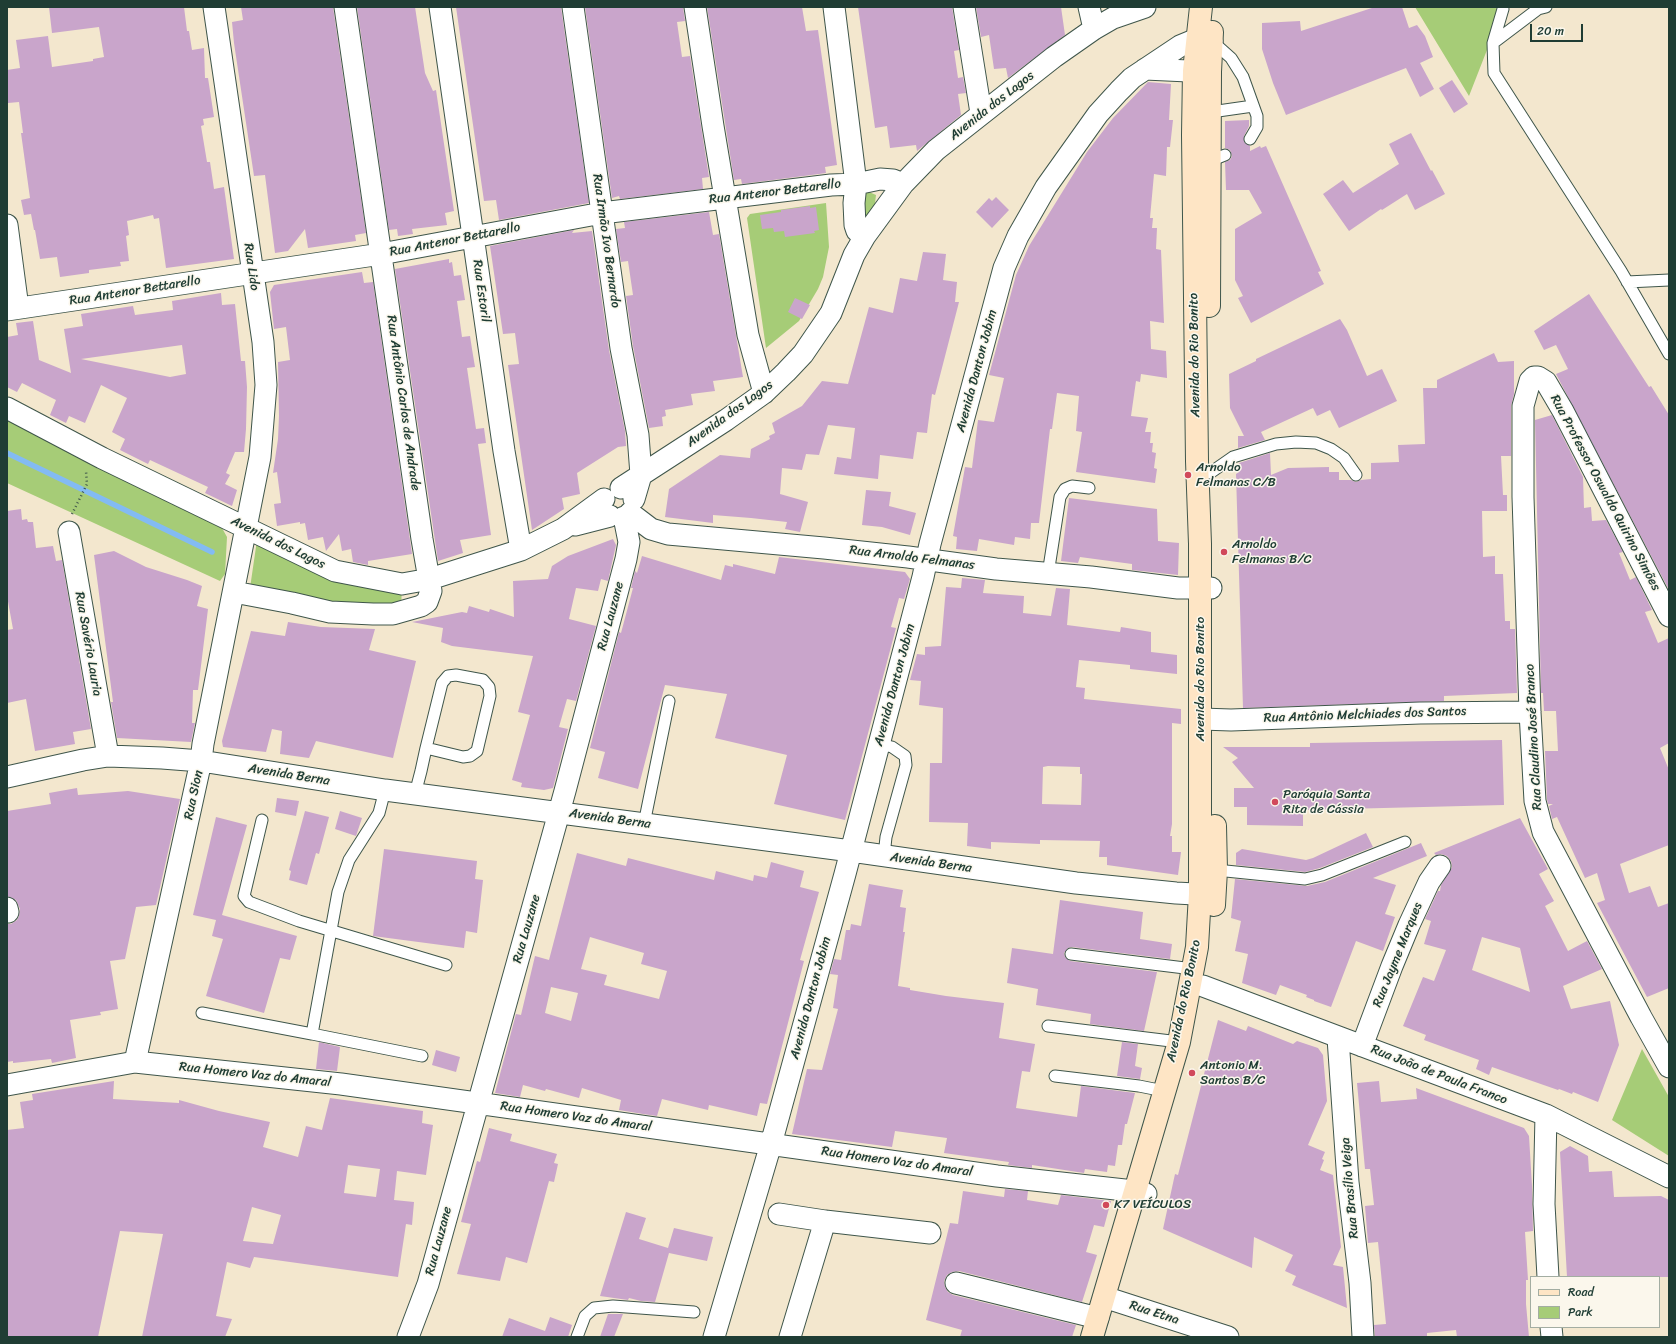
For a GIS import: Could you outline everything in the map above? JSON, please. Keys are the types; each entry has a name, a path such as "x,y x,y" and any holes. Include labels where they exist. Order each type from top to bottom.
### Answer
{"main road":[{"name":"Avenida do Rio Bonito","path":"1201,7 1204,40 1194,260 1206,588 1207,895"},
{"name":"Avenida do Rio Bonito","path":"1204,40 1216,7"},
{"name":"Avenida do Rio Bonito","path":"1202,71 1211,112 1218,158 1206,588"},
{"name":"Avenida do Rio Bonito","path":"1140,1192 1190,1048 1198,977 1197,947 1207,895 1216,870 1207,719"},
{"name":"Avenida do Rio Bonito","path":"1098,1331 1110,1299 1140,1192 1164,1090 1198,977"}],"street":[{"name":"Rua Lido","path":"214,7 263,342 266,385 260,457 246,528"},
{"name":"Rua Antônio Carlos de Andrade","path":"234,592 330,612 393,614 421,606 427,602 432,591 422,539 345,7"},
{"name":"Rua Estoril","path":"440,7 504,451 521,550"},
{"name":"Rua Irmão Ivo Bernardo","path":"573,7 621,348 638,435 641,475"},
{"path":"695,7 748,334 764,393"},
{"path":"834,7 856,184 854,203 855,225 857,231 865,236"},
{"path":"964,7 981,113"},
{"path":"1090,7 1094,29"},
{"name":"Avenida dos Lagos","path":"641,475 726,420 764,393 803,354 831,313 854,255 865,236 903,184 936,150 981,113 1054,57 1094,29 1113,18 1145,7"},
{"name":"Avenida Danton Jobim","path":"714,1337 771,1144 851,852 1004,268 1018,236 1046,187 1098,114 1132,78 1180,46 1204,40"},
{"path":"1145,69 1202,71"},
{"name":"Rua Antenor Bettarello","path":"13,309 381,254 602,213 831,185 856,184 880,179 893,180 903,184"},
{"path":"7,225 13,309"},
{"name":"Rua Professor Oswaldo Quirino Simões","path":"1534,377 1538,377 1546,382 1560,406 1669,616"},
{"name":"Rua Claudino José Branco","path":"1534,377 1530,381 1523,406 1523,497 1530,712 1535,801 1543,832 1669,1067"},
{"name":"Avenida dos Lagos","path":"7,408 102,458 335,571 402,584 430,579 521,550 563,529 620,506"},
{"path":"620,506 641,475"},
{"name":"Rua Arnoldo Felmanas","path":"620,506 651,529 668,534 824,548 927,559 996,569 1178,588 1206,588"},
{"name":"Rua Lauzane","path":"408,1337 428,1284 559,813 626,559 629,542 620,506"},
{"name":"Rua Sion","path":"135,1062 201,761 203,744 246,528"},
{"name":"Rua Savério Lauria","path":"69,532 108,756"},
{"name":"Rua Antônio Melchiades dos Santos","path":"1207,719 1420,713 1530,712"},
{"name":"Avenida Berna","path":"7,777 108,756 201,761 385,790 1076,883 1207,895"},
{"name":"Rua Jayme Marques","path":"1362,1046 1409,925 1430,882 1440,866"},
{"name":"Rua João de Paula Franco","path":"1198,977 1338,1038 1546,1115 1669,1177"},
{"name":"Rua Brasílio Veiga","path":"1338,1038 1348,1182 1360,1283 1363,1337"},
{"name":"Rua Homero Vaz do Amaral","path":"7,1085 135,1062 341,1084 997,1176 1140,1192"},
{"path":"1546,1115 1544,1204 1548,1276"},
{"path":"779,1214 825,1221 930,1233"},
{"path":"790,1337 825,1221"},
{"path":"956,1283 1098,1331"},
{"name":"Rua Etna","path":"1110,1299 1228,1337"}],"lane":[{"path":"1493,43 1538,8 1546,7"},
{"path":"1503,9 1493,43 1494,73 1627,282 1669,354"},
{"path":"1204,40 1231,58 1243,77 1256,116 1257,127 1250,140"},
{"path":"1211,112 1253,106"},
{"path":"1627,282 1669,280"},
{"path":"1210,473 1233,456 1276,444 1296,442 1316,443 1331,449 1344,458 1356,475"},
{"path":"1048,574 1060,497 1065,490 1072,486 1088,488"},
{"path":"415,794 426,748 442,683 448,676 456,675 483,680 489,687 490,696 477,751 470,756 462,757 426,748"},
{"path":"644,824 670,701"},
{"path":"879,744 892,747 905,756 906,765 886,837 884,856"},
{"path":"312,1034 338,892 348,860 379,813 385,790"},
{"path":"262,820 244,896 249,902 299,921 446,965"},
{"path":"1216,870 1304,879 1322,875 1405,842"},
{"path":"1071,954 1198,977"},
{"path":"202,1013 422,1056"},
{"path":"1048,1026 1179,1042"},
{"path":"1055,1076 1164,1090"},
{"path":"577,1337 585,1316 594,1308 613,1306 694,1312"}],"path":[{"path":"79,500 87,484"}],"green space":[{"path":"1415,7 1487,7 1503,9 1469,96"},
{"path":"862,189 876,195 874,212 861,218"},
{"path":"826,203 829,247 823,277 818,289 799,321 766,348 747,218 750,214"},
{"path":"7,418 222,528 227,537 225,574 220,581 7,483"},
{"path":"257,540 402,587 401,608 337,603 250,588"},
{"path":"1642,1049 1669,1097 1669,1156 1612,1120"}],"building":[{"path":"49,7 184,7 187,31 189,31 192,50 204,48 205,78 208,78 214,117 203,119 204,125 201,126 207,162 210,162 214,189 224,187 234,259 166,268 159,218 154,219 153,215 127,221 129,235 126,236 129,261 120,262 121,266 89,270 89,273 60,277 57,257 40,259 31,214 24,215 21,200 30,198 21,133 23,133 19,102 8,103 7,95 7,70 20,68 16,40 48,36 52,67 93,61 93,59 104,57 99,27 52,33"},
{"path":"241,7 333,7 366,233 355,235 356,241 308,248 305,229 288,251 275,253 265,175 254,176 234,43 232,22 243,20"},
{"path":"357,7 415,7 425,73 433,91 436,90 454,211 445,213 447,225 412,229 413,234 398,236 397,229 389,230"},
{"path":"456,7 561,7 589,203 499,220 496,200 484,201"},
{"path":"585,7 683,7 685,21 677,22 682,57 690,56 709,177 702,178 703,189 620,199 619,196 612,198"},
{"path":"707,7 802,7 806,31 818,30 837,165 825,167 826,173 742,184 741,179 734,180"},
{"path":"858,7 952,7 959,50 954,51 958,78 963,77 966,93 958,94 961,115 917,151 916,145 890,148 887,126 875,128"},
{"path":"976,7 1061,7 1065,35 1008,78 1006,68 994,69 989,35 981,37"},
{"path":"1375,7 1402,7 1409,28 1417,25 1425,36 1433,57 1420,63 1434,89 1420,97 1406,68 1286,115 1273,83 1262,49 1262,23 1300,21 1301,31"},
{"path":"1452,80 1468,104 1454,113 1439,88"},
{"path":"1148,82 1171,84 1169,120 1173,120 1170,147 1167,147 1166,176 1154,174 1150,218 1153,218 1152,228 1157,228 1156,249 1161,250 1164,323 1150,321 1151,349 1166,351 1167,378 1141,374 1140,382 1136,381 1131,416 1148,418 1145,432 1151,432 1150,443 1153,443 1152,452 1156,453 1154,468 1157,469 1155,483 1076,472 1082,432 1076,431 1079,396 1057,393 1052,429 1050,429 1039,523 1031,523 1030,539 1015,537 1014,545 979,539 977,551 956,549 957,537 953,536 965,467 972,468 978,420 994,422 1004,378 989,375 1016,275 1029,246 1087,152 1113,118"},
{"path":"1249,120 1249,126 1244,136 1244,142 1250,146 1250,151 1260,146 1261,148 1266,146 1321,271 1318,272 1324,284 1251,323 1238,298 1243,296 1235,280 1235,229 1262,213 1249,190 1226,190 1225,162 1230,160 1232,156 1230,150 1225,148 1225,121"},
{"path":"1411,133 1445,194 1415,210 1407,194 1382,210 1381,209 1349,231 1323,194 1343,180 1353,193 1399,164 1389,144"},
{"path":"996,197 1009,210 992,228 976,212 989,198 992,201"},
{"path":"810,206 810,208 816,207 819,230 814,231 815,233 785,237 784,231 774,232 773,228 762,229 760,215 781,212 781,210"},
{"path":"709,212 713,235 719,234 743,377 713,381 715,391 691,394 693,405 665,410 666,416 662,417 663,426 649,428 633,346 626,296 633,295 628,261 621,262 616,229 625,228 624,222"},
{"path":"574,230 572,233 592,231 609,350 625,431 626,446 618,447 577,473 580,494 562,498 564,509 532,530 508,365 519,364 515,333 503,334 490,246"},
{"path":"923,252 946,254 943,280 957,282 955,302 959,302 935,395 932,394 927,433 917,432 913,459 880,455 878,479 834,474 837,457 851,459 855,428 828,425 819,455 806,454 802,470 782,468 780,494 808,502 800,532 785,529 787,522 751,518 713,515 713,523 665,517 669,489 720,455 750,458 751,449 770,439 769,436 775,433 772,423 802,406 822,381 848,384 869,307 893,313 900,278 917,281"},
{"path":"449,259 449,263 452,262 454,276 461,275 465,300 457,301 462,337 470,336 475,367 467,368 476,429 484,428 486,443 478,444 491,535 460,540 463,553 438,561 395,269"},
{"path":"362,272 364,283 373,282 412,554 368,561 368,565 353,562 351,549 342,551 339,534 326,551 323,537 308,540 305,523 300,524 300,522 277,526 274,504 281,503 277,472 273,473 278,439 278,362 290,360 286,327 274,329 270,292 274,285"},
{"path":"221,293 222,305 235,304 241,361 245,361 247,387 244,452 235,452 226,473 230,475 225,484 237,490 232,506 205,493 208,487 150,460 148,464 120,450 125,439 112,432 127,398 101,385 85,423 69,416 66,423 50,415 56,400 22,383 17,392 7,387 7,337 18,335 16,323 33,321 39,360 71,373 64,329 83,326 81,314 133,306 135,315 173,310 172,301","holes":["182,345 186,374 170,377 81,359"]},
{"path":"1589,294 1649,387 1651,386 1669,415 1669,590 1556,374 1568,369 1556,345 1544,350 1534,331"},
{"path":"795,298 810,305 802,319 788,312"},
{"path":"1340,319 1347,330 1367,376 1382,369 1397,401 1339,428 1330,410 1317,416 1313,408 1261,432 1265,440 1238,448 1238,436 1244,436 1230,408 1229,374 1256,361 1256,359"},
{"path":"1494,353 1498,362 1514,361 1514,394 1511,406 1511,456 1501,456 1503,495 1507,495 1507,511 1482,511 1483,557 1495,556 1495,574 1503,574 1505,621 1510,621 1510,629 1515,629 1517,693 1444,696 1444,701 1243,708 1236,474 1239,472 1239,463 1270,453 1271,475 1288,468 1329,467 1329,472 1339,472 1339,480 1351,480 1356,482 1371,479 1371,463 1399,462 1398,445 1425,444 1423,388 1437,388 1437,380"},
{"path":"1552,415 1583,477 1584,508 1591,507 1592,521 1606,520 1623,552 1619,553 1630,580 1636,577 1652,610 1645,612 1658,643 1669,638 1669,743 1660,748 1669,770 1669,845 1620,864 1629,893 1650,886 1658,907 1669,903 1669,988 1647,997 1597,903 1605,900 1597,873 1585,878 1557,817 1552,819 1549,806 1553,804 1548,804 1547,799 1545,751 1558,751 1556,711 1544,711 1543,693 1541,693 1535,420"},
{"path":"866,490 891,492 889,506 916,513 910,535 882,527 862,525"},
{"path":"1069,498 1157,509 1158,541 1179,543 1178,575 1132,570 1132,564 1080,557 1078,563 1061,561"},
{"path":"21,509 22,520 27,519 28,522 33,522 36,548 53,546 56,561 62,560 91,729 73,732 75,744 35,751 26,699 7,703 7,630 13,629 7,596 7,511"},
{"path":"613,539 616,545 608,581 601,579 598,591 576,588 569,619 596,626 576,701 567,699 559,727 568,729 553,788 544,790 521,787 522,783 512,780 530,715 518,712 533,656 452,646 441,642 443,628 412,622 462,612 467,613 469,606 489,612 490,609 514,617 513,581 548,579 552,566 568,556"},
{"path":"114,551 146,567 202,586 197,606 208,609 198,690 193,690 192,723 195,723 191,742 117,738 111,702 113,702 94,555"},
{"path":"642,556 721,580 725,565 733,567 733,564 775,574 779,557 905,572 910,579 904,599 899,598 891,627 896,628 845,820 774,804 787,755 715,738 727,694 665,685 638,789 598,778 605,752 590,748 619,632 621,633 633,588 631,588 635,571 637,573"},
{"path":"962,578 985,580 983,593 1024,596 1023,613 1051,616 1056,588 1070,589 1067,625 1120,632 1121,627 1151,632 1151,652 1177,655 1177,674 1130,669 1130,665 1079,660 1076,687 1085,688 1084,699 1181,709 1181,724 1172,723 1172,824 1170,836 1172,836 1172,852 1181,852 1178,875 1107,865 1107,857 1099,857 1100,841 1040,840 1040,844 991,842 991,849 967,846 968,823 929,822 930,763 942,763 943,708 919,705 921,681 910,680 917,654 925,655 925,647 941,646 946,587 961,588","holes":["1043,767 1080,767 1080,774 1082,774 1081,805 1042,804"]},
{"path":"288,622 321,627 375,629 369,650 416,661 393,758 316,741 309,758 280,754 282,731 272,729 266,752 223,747 222,741 251,631 285,636"},
{"path":"1502,740 1504,805 1303,810 1303,826 1247,825 1247,807 1234,807 1234,788 1254,788 1232,762 1238,758 1223,747 1310,747 1310,743"},
{"path":"77,788 78,795 128,791 180,799 156,905 136,907 125,959 110,961 118,1009 100,1012 101,1015 70,1020 76,1058 52,1063 51,1059 13,1063 13,1061 7,1062 7,924 11,924 17,920 20,909 16,900 7,896 7,811 51,804 49,793"},
{"path":"277,798 299,801 296,816 275,812"},
{"path":"305,811 329,817 319,854 316,853 307,885 289,880 291,871 289,870"},
{"path":"340,811 362,818 356,836 335,829"},
{"path":"216,817 247,825 222,915 297,936 290,960 280,958 264,1013 206,996 223,939 212,936 216,920 193,915"},
{"path":"1520,818 1548,869 1539,874 1554,901 1545,906 1568,951 1587,941 1602,969 1563,986 1571,1009 1610,1001 1619,1045 1598,1102 1573,1092 1572,1094 1559,1089 1558,1090 1492,1067 1489,1075 1476,1069 1479,1060 1424,1040 1426,1035 1403,1026 1423,977 1434,981 1446,950 1424,944 1431,921 1425,919 1438,891 1440,891 1441,885 1452,867 1451,861 1447,856 1441,854 1436,855 1434,853","holes":["1482,937 1520,948 1530,992 1472,970"]},
{"path":"1366,833 1373,847 1320,868 1305,872 1236,865 1236,853 1242,849 1306,860"},
{"path":"1421,843 1427,856 1373,878 1396,885 1385,914 1395,917 1383,951 1356,941 1331,1007 1306,997 1307,995 1280,985 1276,995 1242,983 1248,954 1235,951 1241,921 1231,918 1235,879 1307,886 1325,882"},
{"path":"384,849 477,861 475,879 483,880 477,933 466,931 464,948 373,936"},
{"path":"577,853 626,866 628,858 714,880 716,871 753,881 754,875 767,878 771,862 804,871 800,887 819,892 800,960 804,961 767,1104 760,1103 757,1116 709,1105 708,1110 662,1099 657,1116 643,1114 619,1110 621,1100 582,1088 579,1098 546,1089 545,1091 523,1085 520,1097 495,1093 516,1014 521,1015 535,956 549,960","holes":["590,937 644,953 641,964 667,971 659,999 604,985 607,975 581,969","551,987 578,993 571,1021 545,1013"]},
{"path":"869,884 903,890 900,907 906,908 903,932 905,932 898,986 910,988 910,990 946,996 1004,1003 999,1038 1035,1044 1030,1072 1022,1071 1016,1108 1077,1117 1081,1086 1135,1093 1127,1124 1125,1124 1122,1145 1118,1145 1115,1166 1108,1165 1107,1172 1085,1169 1084,1173 1032,1165 1032,1168 1008,1165 1009,1162 944,1153 947,1138 895,1131 892,1147 792,1134 807,1069 822,1070 838,1009 833,1008 838,975 830,974 834,959 841,960 846,930 850,930 851,924 861,926"},
{"path":"1060,900 1143,912 1140,939 1172,944 1170,959 1072,947 1068,948 1064,953 1065,957 1070,961 1157,972 1144,1031 1090,1024 1091,1014 1036,1005 1038,989 1007,983 1012,948 1053,954"},
{"path":"1218,1020 1246,1031 1248,1026 1293,1044 1297,1041 1318,1048 1323,1055 1327,1101 1308,1145 1325,1152 1320,1170 1333,1175 1341,1247 1333,1265 1343,1267 1347,1308 1292,1285 1296,1276 1285,1271 1293,1255 1254,1237 1252,1268 1163,1229 1175,1174 1178,1175"},
{"path":"319,1042 340,1047 337,1071 316,1069"},
{"path":"1122,1042 1138,1044 1135,1066 1142,1068 1140,1079 1117,1076"},
{"path":"436,1050 460,1057 456,1072 432,1065"},
{"path":"114,1081 113,1099 179,1103 179,1100 219,1111 270,1122 263,1147 298,1157 306,1126 322,1130 330,1098 423,1111 422,1123 433,1125 426,1175 397,1171 394,1200 414,1202 412,1225 406,1224 398,1277 254,1257 250,1268 227,1262 216,1316 232,1319 225,1337 142,1337 163,1234 120,1231 98,1337 7,1337 7,1130 24,1128 20,1102 33,1100 32,1094","holes":["348,1165 380,1169 376,1197 344,1193","252,1207 281,1215 273,1244 243,1241"]},
{"path":"1379,1081 1381,1102 1417,1099 1416,1088 1524,1128 1529,1136 1533,1231 1525,1232 1528,1280 1526,1280 1526,1304 1529,1337 1457,1337 1456,1330 1427,1333 1427,1337 1375,1337 1374,1325 1386,1324 1378,1242 1368,1243 1365,1206 1374,1205 1370,1169 1365,1169 1357,1083"},
{"path":"489,1128 512,1134 510,1141 557,1154 554,1163 558,1164 554,1182 549,1181 527,1263 506,1257 500,1281 457,1274 471,1224 461,1222 477,1161 480,1162"},
{"path":"1570,1146 1588,1156 1589,1172 1612,1171 1614,1197 1661,1196 1669,1200 1669,1277 1567,1276 1560,1152"},
{"path":"1005,1189 1028,1191 1027,1200 1058,1205 1061,1195 1111,1201 1104,1227 1094,1225 1086,1252 1097,1255 1082,1302 959,1271 952,1272 947,1275 944,1281 945,1287 948,1292 953,1295 1076,1325 1072,1337 960,1337 962,1330 926,1320 950,1223 958,1224 963,1191 1004,1197"},
{"path":"626,1212 646,1218 639,1239 668,1248 674,1228 713,1237 707,1261 669,1253 655,1302 600,1296"},
{"path":"608,1314 623,1314 614,1337 600,1337"},
{"path":"550,1317 572,1325 568,1337 502,1337 509,1318 545,1331"}],"waterway":[{"path":"7,453 212,552"}],"place":[{"name":"Arnoldo Felmanas C/B","path":"1188,475"},
{"name":"Arnoldo Felmanas B/C","path":"1224,552"},
{"name":"Paróquia Santa Rita de Cássia","path":"1275,802"},
{"name":"Antonio M. Santos B/C","path":"1192,1073"},
{"name":"K7 VEÍCULOS","path":"1106,1205"}]}
